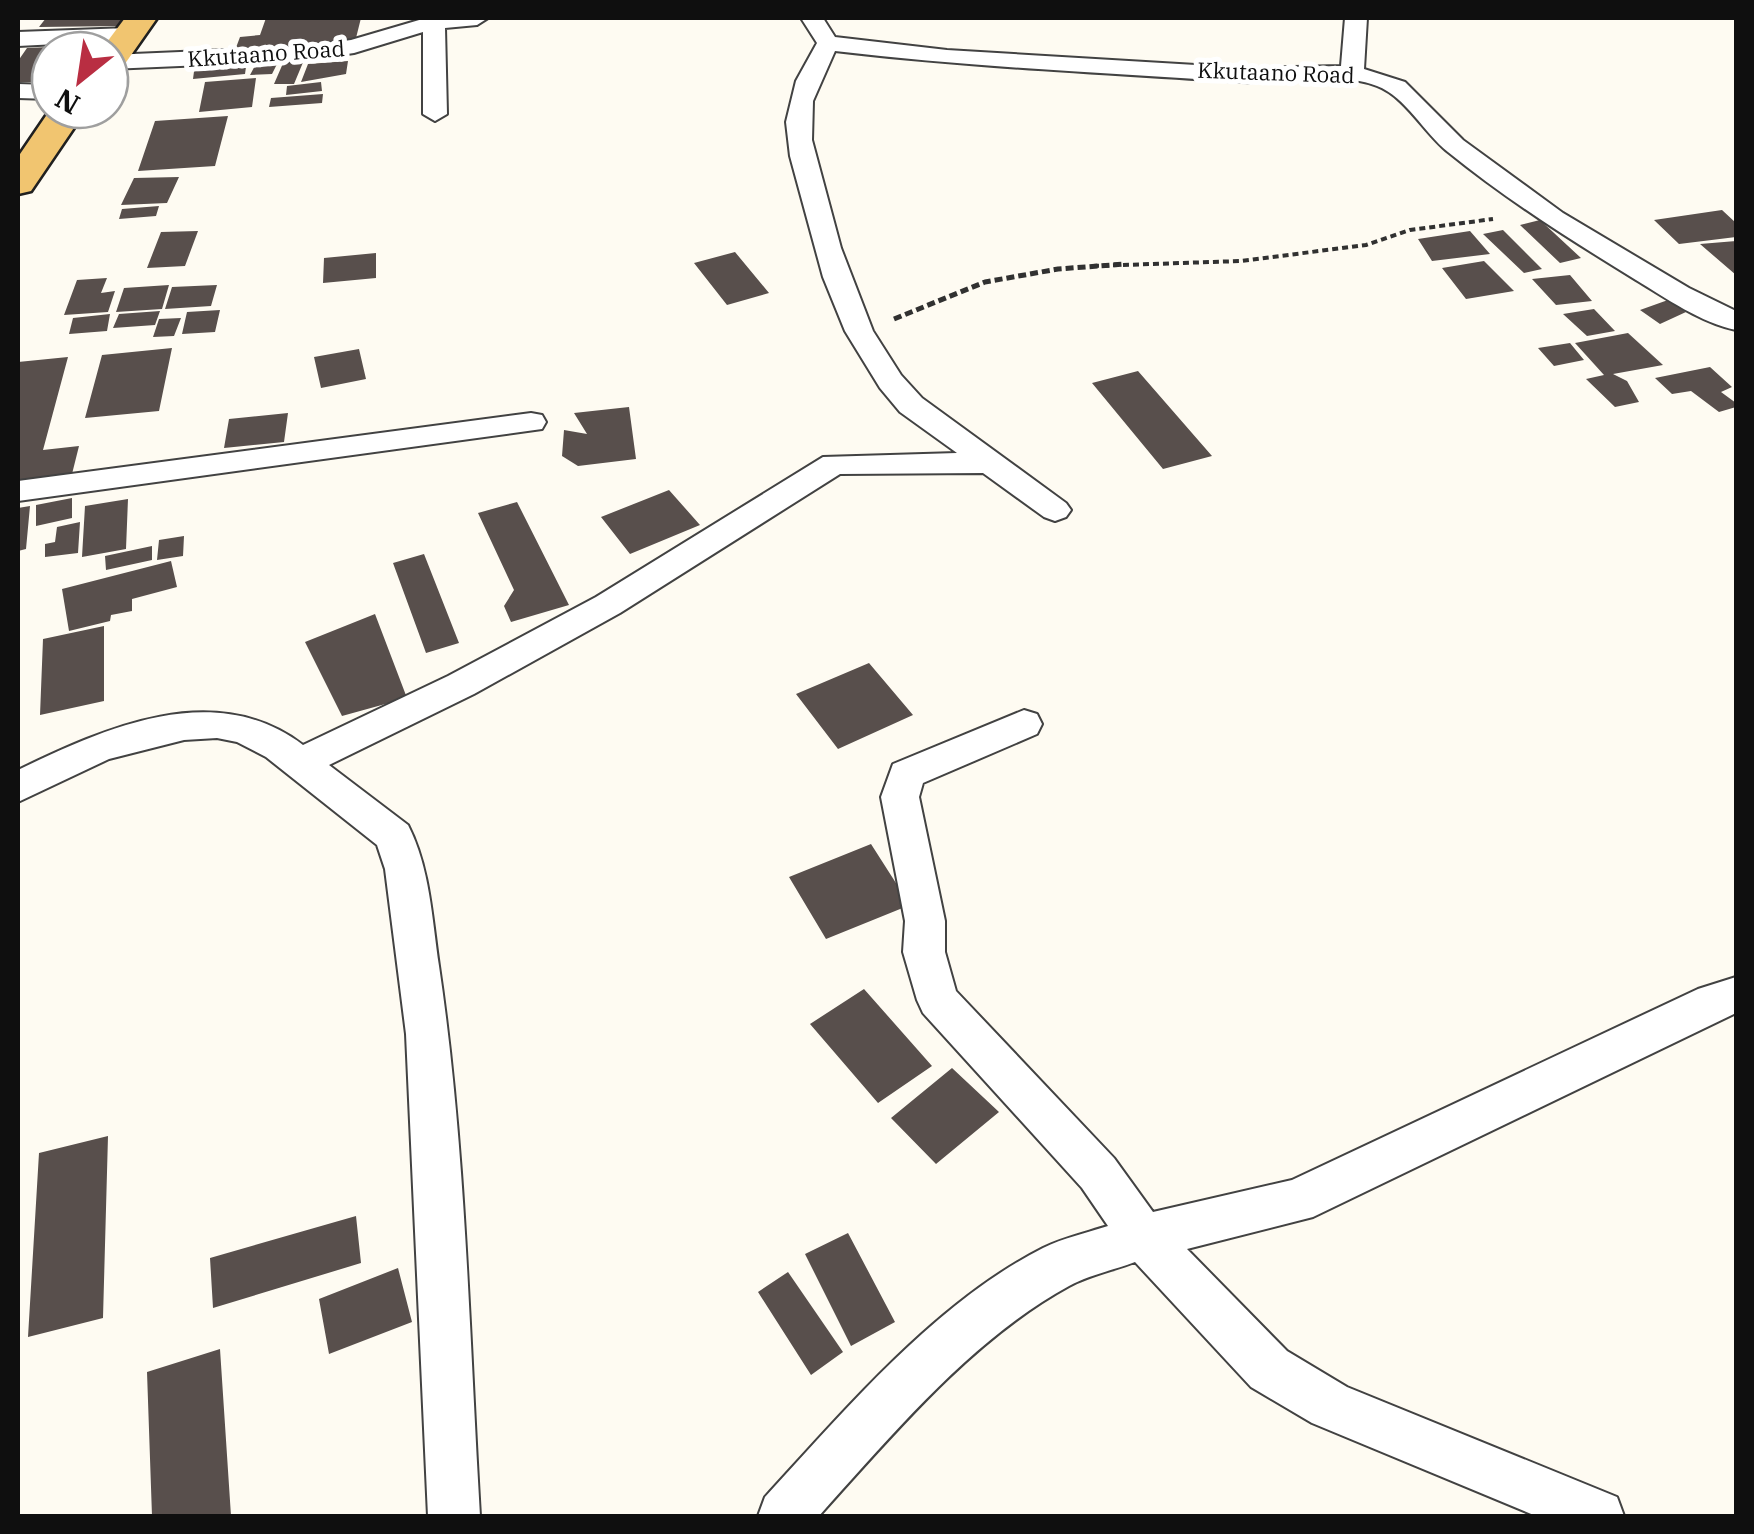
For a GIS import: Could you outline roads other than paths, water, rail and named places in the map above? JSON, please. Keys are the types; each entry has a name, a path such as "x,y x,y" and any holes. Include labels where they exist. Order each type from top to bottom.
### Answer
{"main road":[{"path":"18,183 54,130"}],"street":[{"name":"Kkutaano Road","path":"130,44 300,54 354,46 434,22 478,18"},
{"path":"812,18 828,43 803,93 798,119 800,148 823,242 860,336 892,385 911,405 1055,510"},
{"path":"1352,73 1356,18"},
{"path":"434,22 435,114"},
{"name":"Kkutaano Road","path":"828,43 917,55 1246,75 1352,73 1383,80 1398,87 1454,145 1554,219 1632,267 1736,322"},
{"path":"18,491 531,422"},
{"path":"300,763 461,685 608,606 834,464 990,463"},
{"path":"18,786 99,747 184,726 217,724 246,730 300,763 394,836 405,868 428,1034 454,1516"},
{"path":"1024,724 906,774 900,796 924,921 924,952 938,1000 1098,1173 1143,1237 1269,1369 1330,1405 1598,1516"},
{"path":"784,1516 905,1382 1020,1288 1061,1264 1143,1237 1297,1201 1729,1005"}]}
